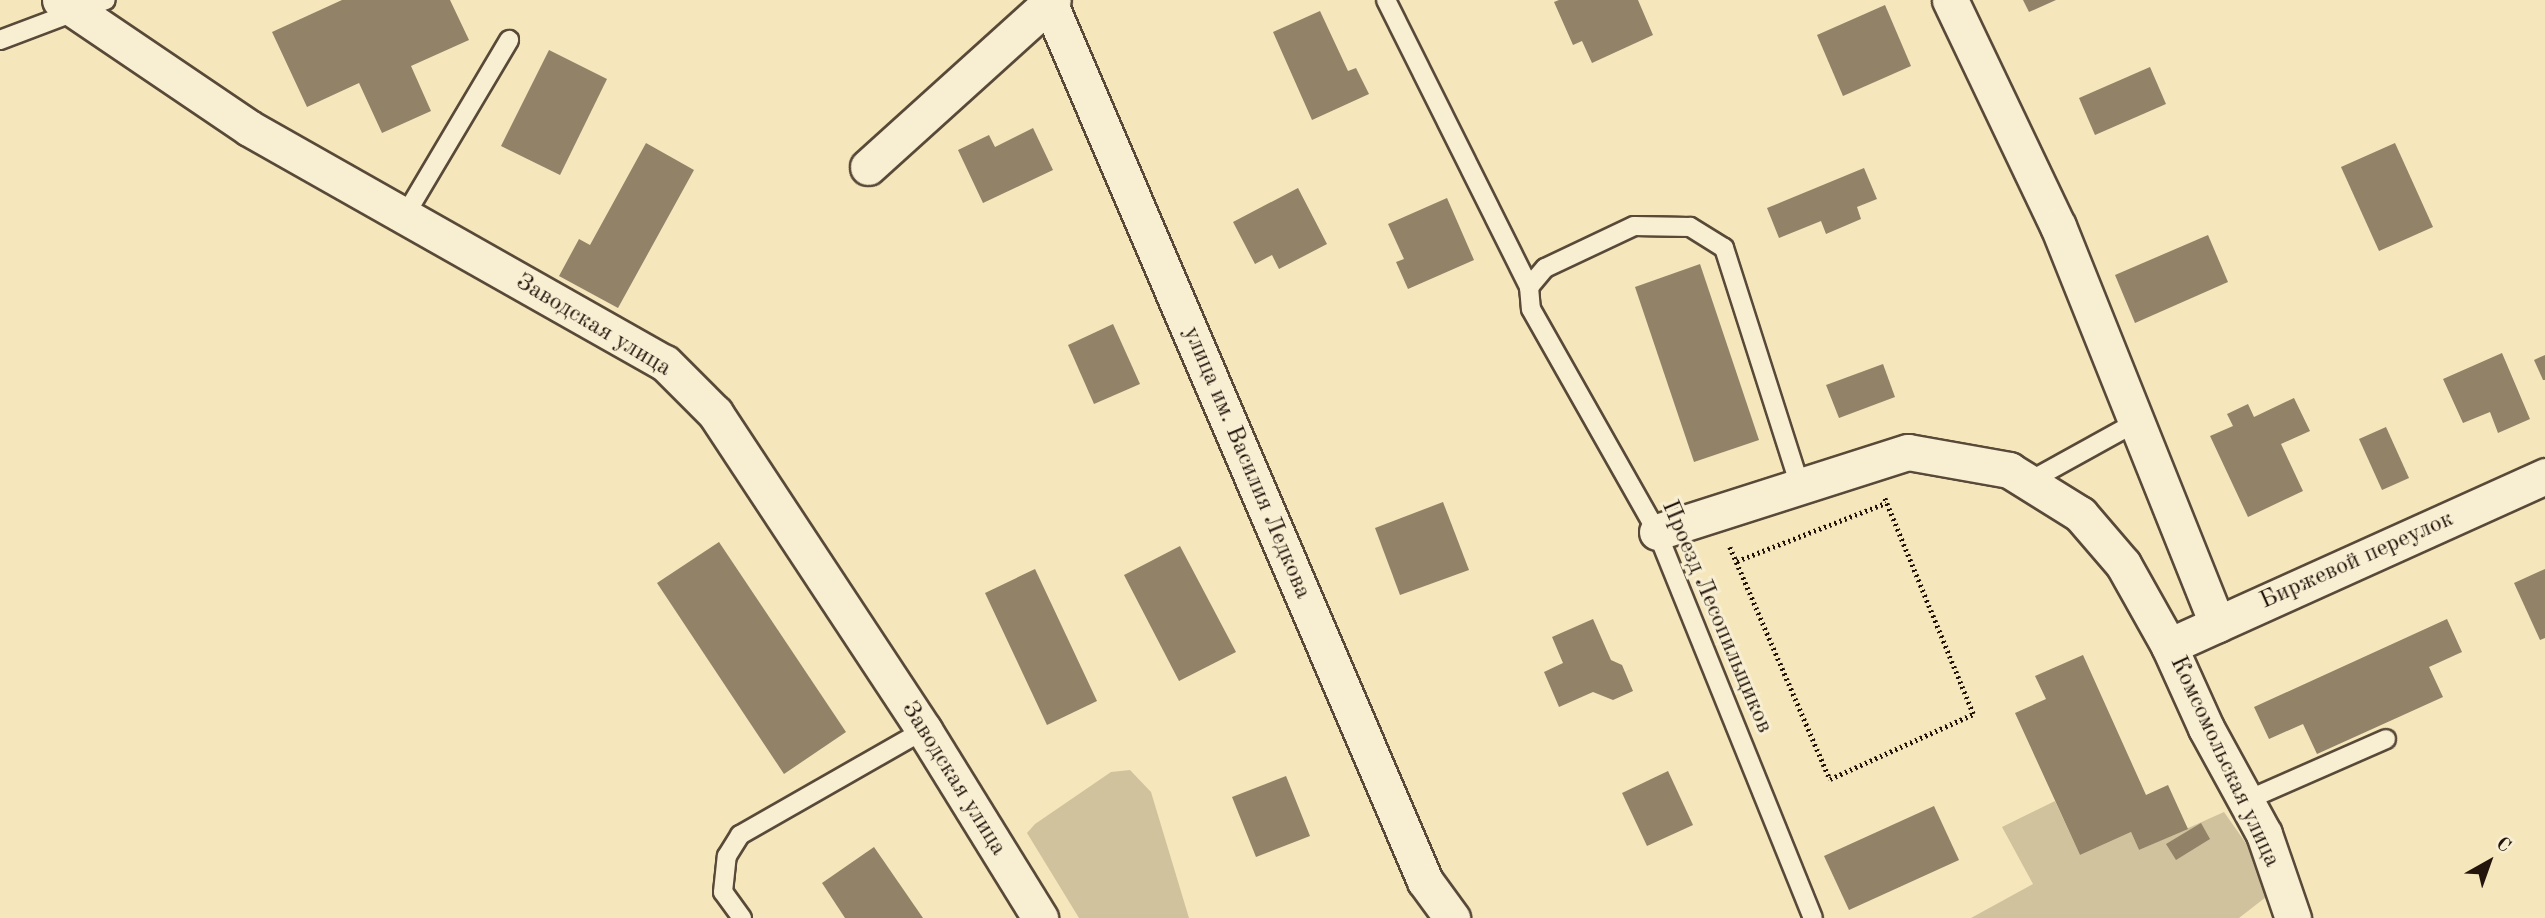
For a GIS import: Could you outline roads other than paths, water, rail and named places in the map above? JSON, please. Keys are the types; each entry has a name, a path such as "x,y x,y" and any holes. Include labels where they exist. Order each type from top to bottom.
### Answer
{"street":[{"path":"1950,0 2058,226 2217,624"},
{"path":"868,167 1051,1"},
{"name":"улица им. Василия Ледкова","path":"1051,1 1425,881 1452,918"},
{"name":"Заводская улица","path":"81,3 249,128 665,363 715,413 924,730 1040,918"},
{"name":"Комсомольская улица","path":"1657,532 1908,452 2009,470 2080,514 2123,564 2169,646 2206,728 2264,834 2290,917"},
{"name":"Биржевой переулок","path":"2169,646 2545,476"}],"lane":[{"path":"1386,0 1529,287 1545,268 1634,226 1690,227 1724,248 1800,486"},
{"path":"0,40 81,3"},
{"path":"404,216 509,40"},
{"name":"Проезд Лесопильщиков","path":"1529,287 1531,309 1657,532 1813,918"},
{"path":"2028,482 2135,423"},
{"path":"742,918 723,892 727,856 740,835 924,730"},
{"path":"2245,801 2386,739"}]}
